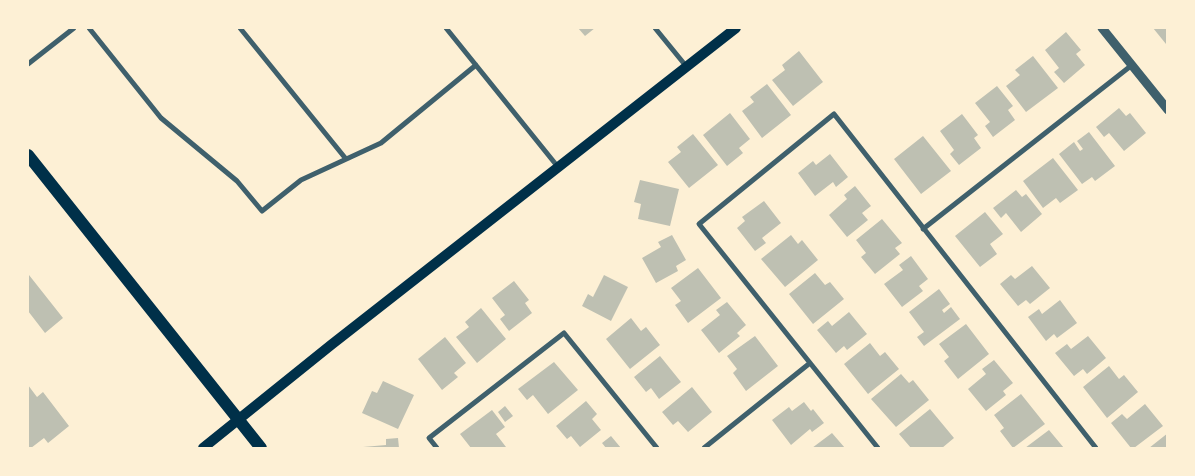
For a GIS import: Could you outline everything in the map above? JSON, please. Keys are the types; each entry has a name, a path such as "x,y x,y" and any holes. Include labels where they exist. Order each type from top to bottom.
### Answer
{"main road":[{"path":"203,448 736,28"},
{"path":"28,155 261,448"}],"street":[{"path":"28,64 74,28"},
{"path":"89,28 161,118 237,181 262,211 301,180 380,143 476,65"},
{"path":"240,28 346,159"},
{"path":"446,28 558,167"},
{"path":"655,28 686,66"},
{"path":"1102,28 1168,110"},
{"path":"923,229 1132,65"},
{"path":"878,448 699,224 834,114 1096,448"},
{"path":"437,448 429,438 564,333 657,448"},
{"path":"704,448 810,363"}],"building":[{"path":"578,28 595,28 585,36"},
{"path":"1153,28 1168,28 1168,43 1166,44"},
{"path":"1066,32 1081,50 1076,54 1085,65 1064,83 1054,72 1059,68 1045,50"},
{"path":"799,51 823,82 793,106 772,80 785,70 782,65"},
{"path":"1033,56 1058,88 1026,112 1006,86 1020,75 1015,70"},
{"path":"767,84 791,115 762,138 742,111 754,102 750,97"},
{"path":"997,86 1013,106 1008,110 1015,120 993,137 985,126 990,122 975,103"},
{"path":"1119,108 1126,116 1130,113 1146,133 1124,151 1109,133 1104,137 1096,127"},
{"path":"730,113 750,139 739,148 743,153 727,166 703,135"},
{"path":"962,114 978,135 974,138 981,148 959,165 950,154 954,150 940,131"},
{"path":"1089,132 1115,166 1095,181 1092,177 1082,184 1059,154 1074,142 1080,151 1083,149 1077,141"},
{"path":"693,134 718,165 689,188 668,162 681,152 677,147"},
{"path":"923,136 951,171 921,194 894,159"},
{"path":"830,154 848,177 836,187 833,182 815,196 798,173 813,161 816,165"},
{"path":"1053,158 1078,190 1060,203 1056,198 1043,208 1023,181"},
{"path":"640,180 679,189 670,226 638,219 641,204 634,202"},
{"path":"855,186 871,206 862,213 868,220 847,237 829,215 847,199 844,195"},
{"path":"1016,190 1022,197 1026,194 1042,214 1021,232 1006,213 1001,218 993,208"},
{"path":"764,201 781,223 762,238 766,243 755,251 737,228 745,221 742,217"},
{"path":"985,212 1003,234 990,244 997,254 980,267 955,236"},
{"path":"882,219 902,243 895,248 900,254 875,274 861,257 866,253 856,240"},
{"path":"672,235 686,260 676,266 678,271 656,283 642,258 661,247 658,242"},
{"path":"791,235 798,244 802,240 818,260 785,287 761,259"},
{"path":"911,256 928,279 919,286 923,291 902,307 884,284 903,270 899,265"},
{"path":"1032,266 1050,288 1030,304 1026,300 1018,306 1000,284 1011,275 1015,279"},
{"path":"698,268 721,298 688,323 675,305 681,301 671,288"},
{"path":"815,273 825,285 830,282 844,299 813,324 789,294"},
{"path":"29,275 63,318 45,333 28,311"},
{"path":"604,275 628,287 611,321 582,306 588,294 593,297"},
{"path":"514,281 529,300 525,303 532,313 509,331 500,319 505,315 492,298"},
{"path":"939,289 950,304 942,310 944,313 951,307 960,319 924,346 917,337 924,332 909,312"},
{"path":"1060,300 1077,323 1057,338 1054,334 1046,341 1028,317 1039,309 1042,314"},
{"path":"727,302 746,325 737,333 740,336 719,353 701,330 720,315 716,310"},
{"path":"481,308 506,339 477,363 456,337 469,327 465,322"},
{"path":"849,312 867,334 847,350 844,346 836,353 817,330 828,321 832,326"},
{"path":"631,318 641,331 646,327 660,345 630,369 606,339"},
{"path":"966,324 989,354 958,379 944,361 949,357 939,344"},
{"path":"755,336 778,366 746,391 733,373 737,369 727,356"},
{"path":"1088,336 1106,358 1087,374 1083,369 1074,376 1055,353 1067,344 1071,349"},
{"path":"445,337 466,363 454,373 458,377 442,390 418,359"},
{"path":"870,343 880,356 885,352 899,369 868,394 844,364"},
{"path":"660,356 681,382 659,399 651,388 646,392 634,377"},
{"path":"994,360 1013,383 1003,391 1006,395 986,411 968,389 986,374 982,369"},
{"path":"554,362 578,390 548,414 533,395 527,400 518,389"},
{"path":"1109,366 1119,379 1124,375 1138,392 1107,418 1083,387"},
{"path":"901,374 909,383 913,380 929,400 896,427 871,399"},
{"path":"383,381 414,395 398,429 362,413 372,391 377,393"},
{"path":"28,385 37,397 43,392 69,426 48,443 44,438 31,448 28,448"},
{"path":"692,387 712,412 688,432 678,421 673,425 662,412"},
{"path":"1021,394 1045,424 1013,448 1000,431 1004,428 994,415"},
{"path":"586,401 597,414 592,419 601,430 580,447 571,436 567,439 556,426"},
{"path":"804,402 811,411 813,409 824,423 812,432 810,429 791,445 772,420 789,407 792,411"},
{"path":"1145,404 1163,426 1134,448 1131,448 1111,423 1122,414 1127,419"},
{"path":"505,406 513,416 505,422 498,412"},
{"path":"930,409 954,438 942,448 911,448 899,434"},
{"path":"492,410 505,427 496,434 506,447 471,448 460,434"},
{"path":"1049,430 1064,448 1025,448"},
{"path":"832,433 845,448 812,448"},
{"path":"1168,433 1168,448 1149,448"},
{"path":"611,436 621,448 606,448 602,443"},
{"path":"398,438 399,448 363,448 386,445 386,439"}]}
